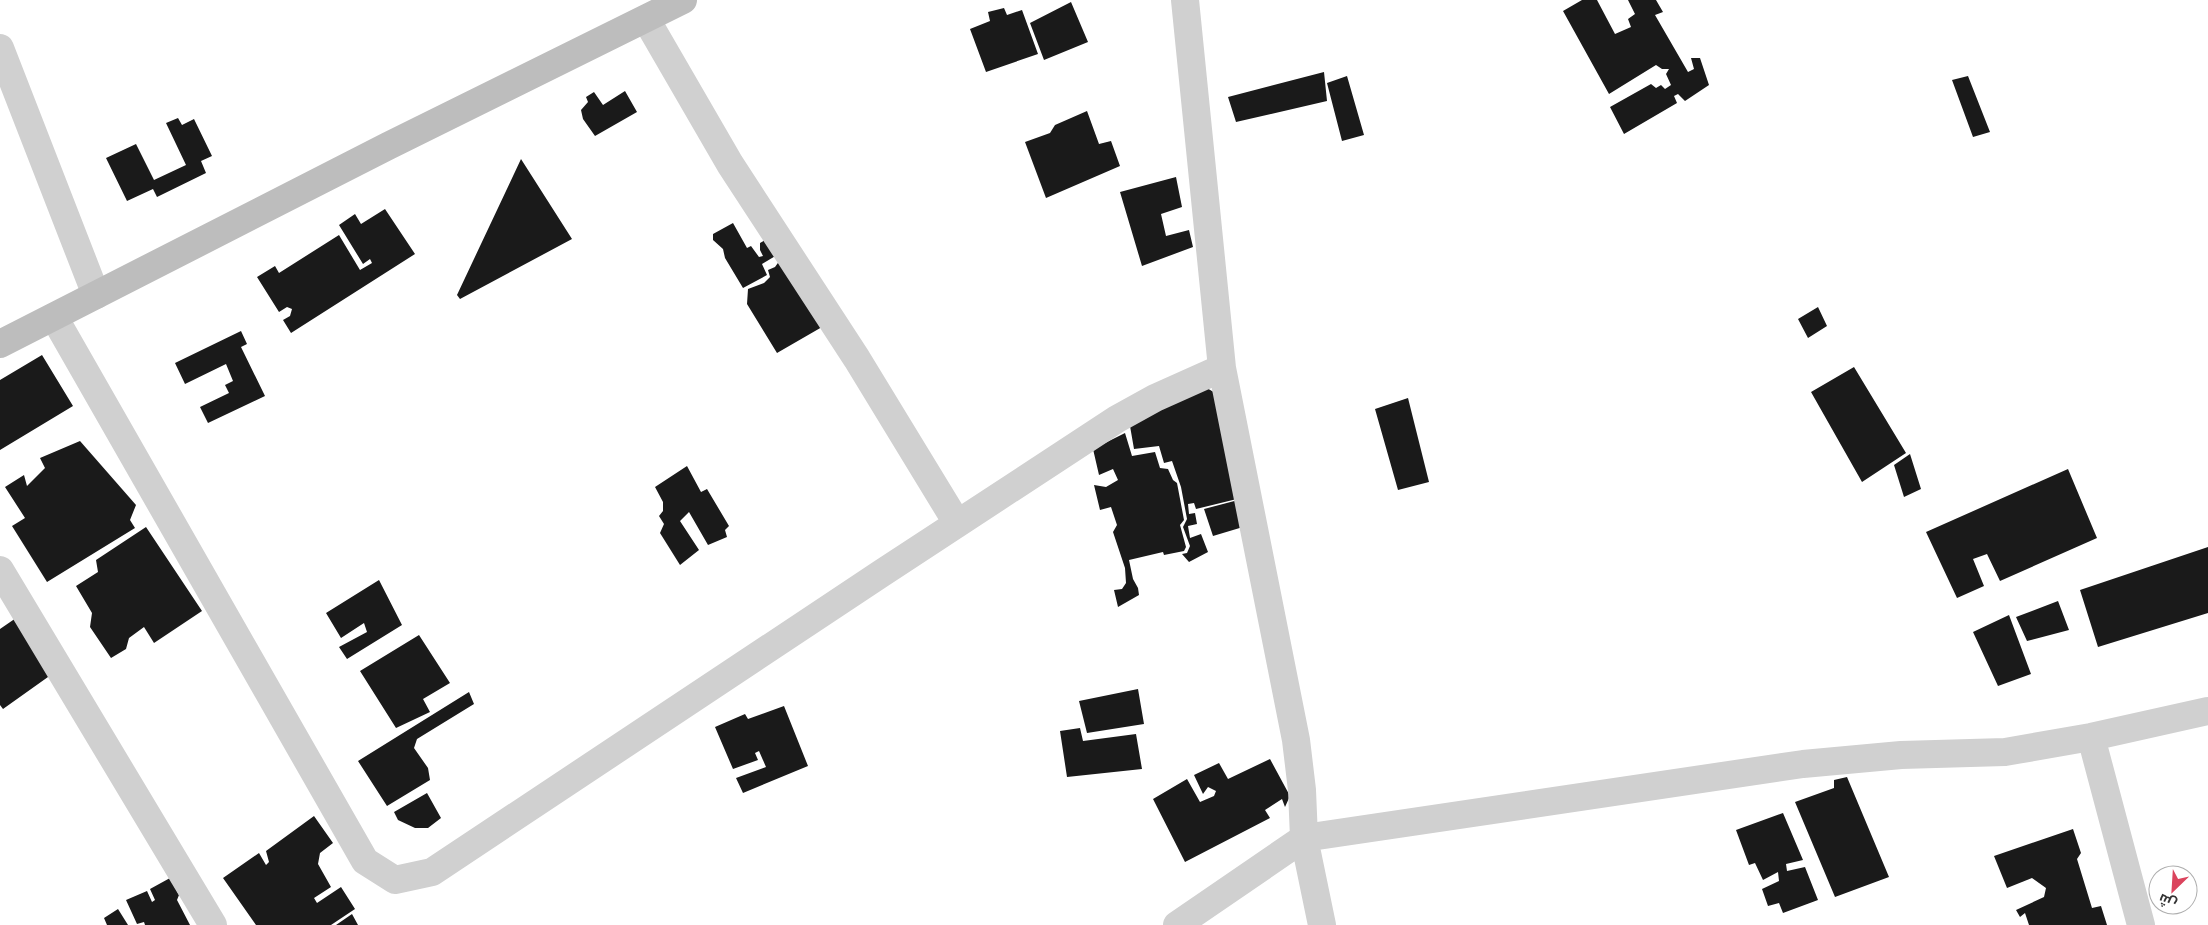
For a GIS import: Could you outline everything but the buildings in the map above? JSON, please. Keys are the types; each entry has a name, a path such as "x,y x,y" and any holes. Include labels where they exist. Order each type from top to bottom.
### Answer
{"street":[{"path":"0,344 388,146 683,0"},
{"path":"1185,0 1222,368 1296,740 1302,790 1304,838 1322,925"},
{"path":"646,19 730,164 857,360 957,523"},
{"path":"0,48 96,295"},
{"path":"54,317 365,861 395,880 432,872 957,523 1117,419 1155,398 1222,368"},
{"path":"0,570 213,925"},
{"path":"1177,925 1304,838 1803,764 1901,755 2005,752 2091,737 2208,711"},
{"path":"2091,737 2141,925"}]}
